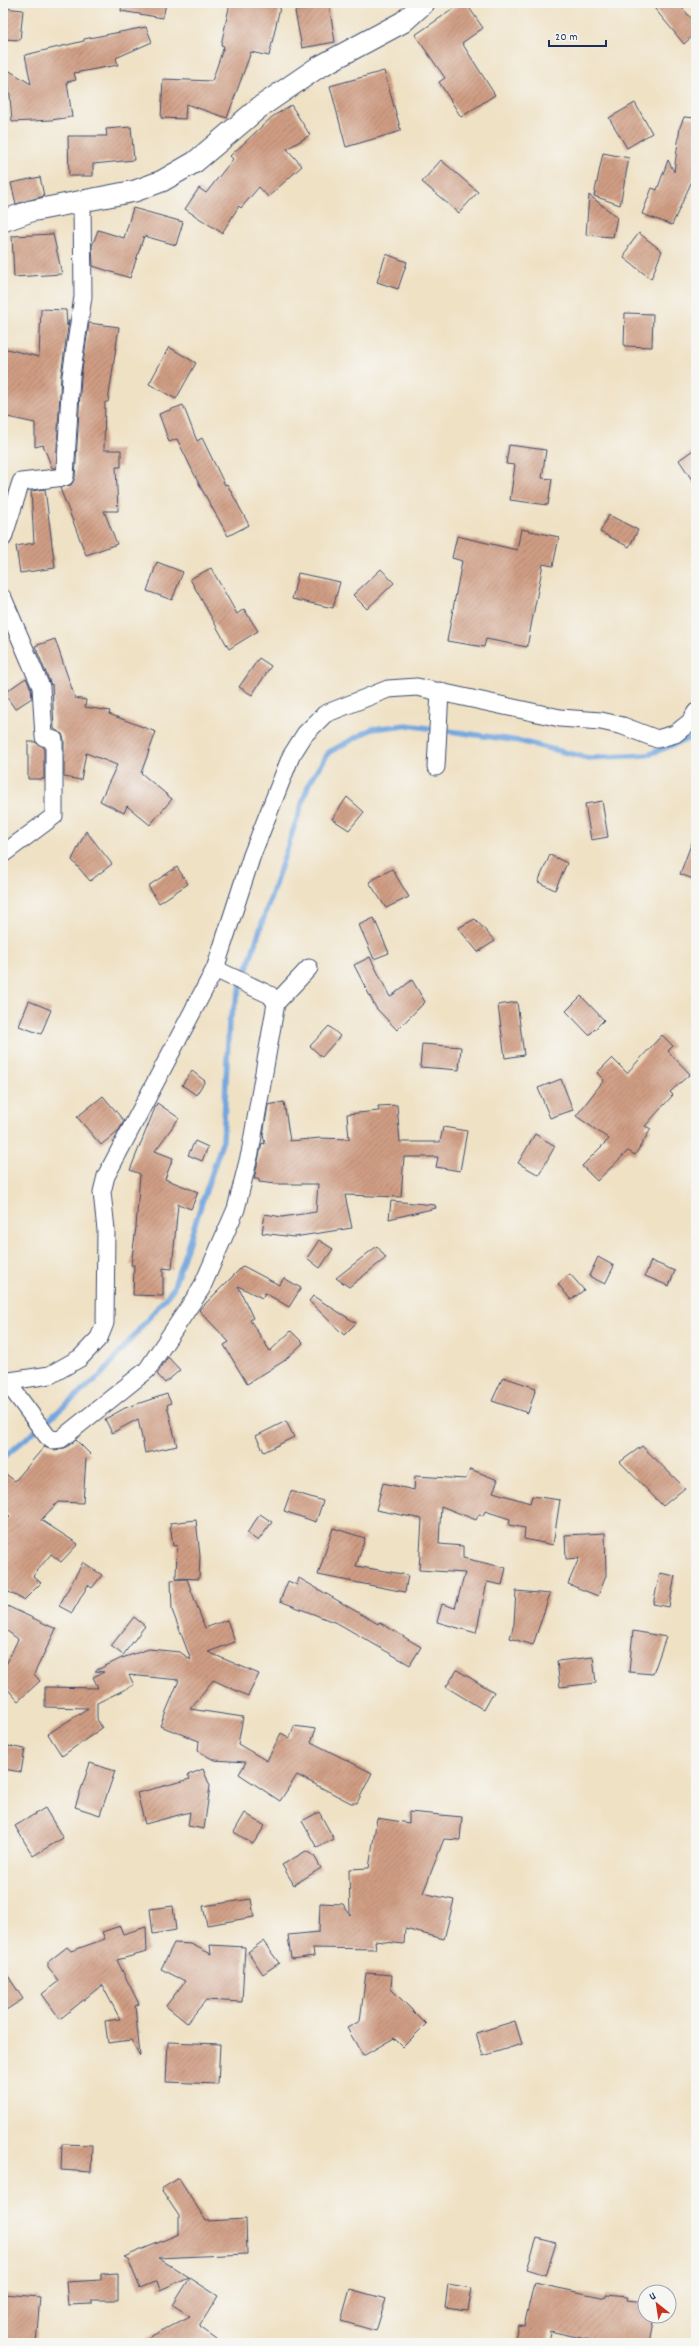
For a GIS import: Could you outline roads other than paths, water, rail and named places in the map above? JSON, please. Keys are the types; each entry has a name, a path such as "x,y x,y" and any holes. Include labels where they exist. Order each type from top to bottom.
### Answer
{"street":[{"path":"3,221 31,211 135,191 162,181 195,162 260,107 318,68 403,22 424,3"},
{"path":"3,538 21,482 66,477 71,376 83,297 82,201"},
{"path":"3,598 41,687 44,737 54,740 54,816 3,854"},
{"path":"309,968 271,998 250,1154 236,1209 201,1289 147,1370 68,1434 61,1439 52,1440 47,1436 5,1382 50,1375 80,1358 99,1338 105,1323 106,1230 102,1192 106,1176 222,973 264,824 291,756 305,734 325,714 388,689 417,687 560,718 601,721 623,726 657,739 675,734 690,722 696,712"},
{"path":"436,766 440,691"},
{"path":"222,973 271,998"}],"waterway":[{"path":"3,1458 101,1375 173,1289 223,1140 229,1022 309,783 329,752 372,729 407,725 519,741 588,758 647,755 696,736"}]}
